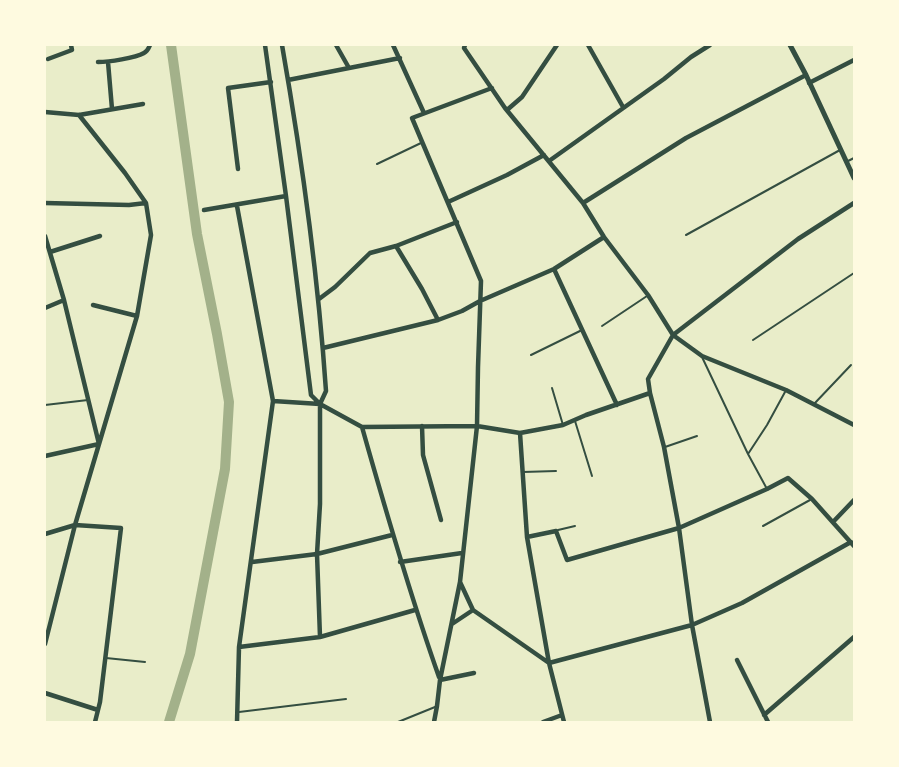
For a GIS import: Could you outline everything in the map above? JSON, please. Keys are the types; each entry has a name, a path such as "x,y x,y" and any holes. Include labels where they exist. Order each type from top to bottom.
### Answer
{"street":[{"path":"48,59 72,51 71,45"},
{"path":"98,62 108,62 143,53 150,45"},
{"path":"265,45 311,395 320,404 362,427 477,426 520,433 562,425 650,393"},
{"path":"282,45 319,299 326,391 320,404 320,504 317,554 320,637"},
{"path":"336,45 349,68"},
{"path":"393,45 424,113"},
{"path":"465,45 464,48 507,110 583,203 604,237 648,296 673,335 702,356 786,390 851,424"},
{"path":"588,45 624,107"},
{"path":"549,161 710,45"},
{"path":"790,45 854,178"},
{"path":"507,110 522,97 555,46"},
{"path":"288,80 400,58"},
{"path":"809,83 854,60"},
{"path":"108,62 112,109"},
{"path":"583,203 686,138 806,75"},
{"path":"238,169 228,88 271,82"},
{"path":"434,722 460,582 477,426 481,281 412,118 492,88"},
{"path":"45,112 79,115 142,104"},
{"path":"45,644 47,624 137,316 151,235 146,203 79,115"},
{"path":"448,202 544,155"},
{"path":"204,210 286,196"},
{"path":"45,203 129,205 146,203"},
{"path":"710,722 664,447 648,380 673,335 798,239 854,203"},
{"path":"237,206 273,401 239,646 237,722"},
{"path":"319,299 335,287 370,253 396,246 457,222"},
{"path":"45,236 64,300 99,444"},
{"path":"50,252 100,236"},
{"path":"323,348 438,320 462,311 554,269 604,237"},
{"path":"396,246 438,320"},
{"path":"554,269 617,405"},
{"path":"45,308 64,300"},
{"path":"93,305 137,316"},
{"path":"273,401 320,404"},
{"path":"422,426 423,455 441,520"},
{"path":"362,427 400,562 440,680"},
{"path":"520,433 527,537 549,663 564,722"},
{"path":"45,456 99,444"},
{"path":"460,582 473,610 549,663 692,625 742,603 852,544 812,499 788,478 678,528 567,560 555,531 527,537"},
{"path":"833,522 854,501"},
{"path":"45,534 75,525 121,528 106,658 95,722"},
{"path":"252,562 317,554 392,535"},
{"path":"400,562 462,553"},
{"path":"239,646 320,637 415,610"},
{"path":"452,624 473,610"},
{"path":"764,715 854,637"},
{"path":"737,660 768,722"},
{"path":"440,680 474,673"},
{"path":"45,693 98,710"},
{"path":"543,722 562,715"}],"lane":[{"path":"377,164 423,142"},
{"path":"686,235 840,150"},
{"path":"845,162 854,158"},
{"path":"753,340 854,273"},
{"path":"602,326 648,296"},
{"path":"531,355 582,330"},
{"path":"702,356 767,489"},
{"path":"814,404 851,364"},
{"path":"552,388 562,425"},
{"path":"748,454 786,390"},
{"path":"45,405 88,400"},
{"path":"851,424 854,418"},
{"path":"574,420 592,476"},
{"path":"664,447 697,436"},
{"path":"522,472 556,471"},
{"path":"763,526 812,499"},
{"path":"555,531 575,526"},
{"path":"106,658 146,662"},
{"path":"237,712 346,699"},
{"path":"398,722 437,706"}],"waterway":[{"path":"169,722 190,654 225,469 229,402 197,234 171,45"}]}
